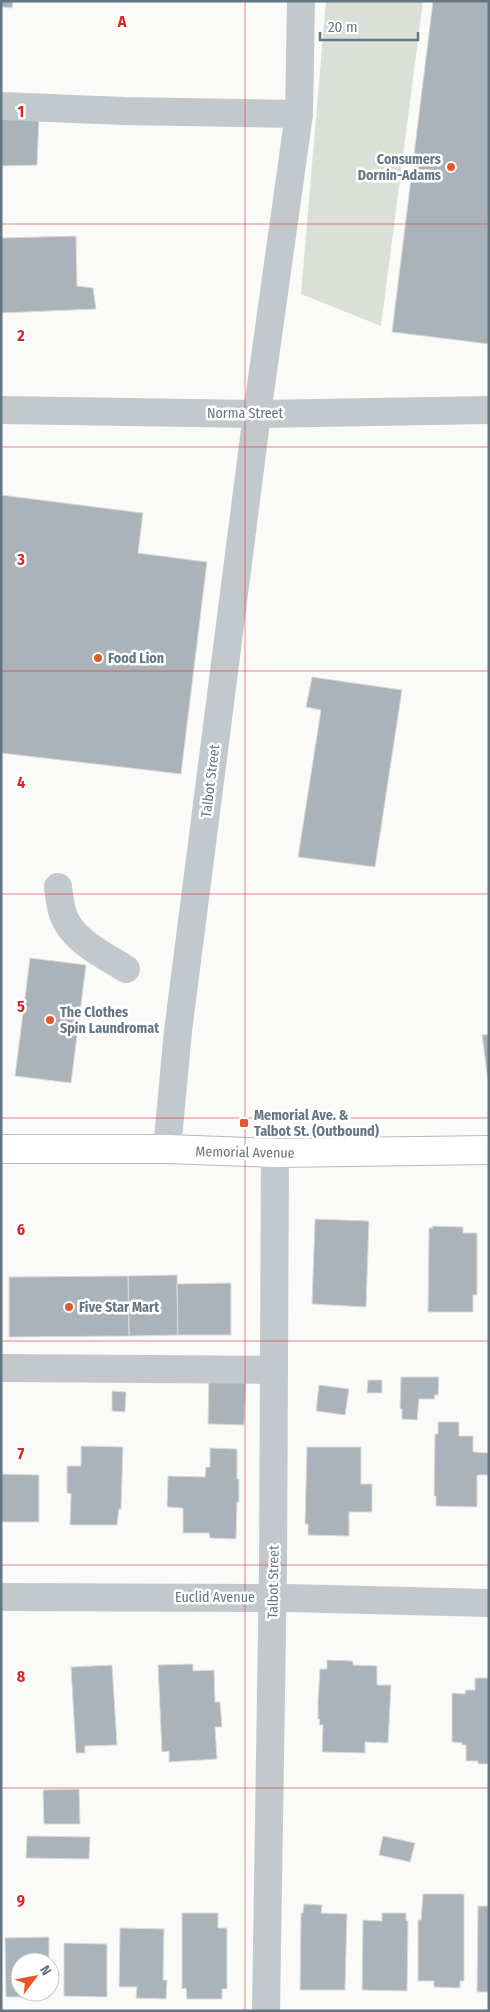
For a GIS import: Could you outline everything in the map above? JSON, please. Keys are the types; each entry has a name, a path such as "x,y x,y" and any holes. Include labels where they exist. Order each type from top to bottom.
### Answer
{"main road":[{"name":"Memorial Avenue","path":"1,1149 167,1149 275,1153 489,1150"}],"street":[{"name":"Talbot Street","path":"167,1149 178,1031 257,414 300,114 301,1"},
{"path":"1,106 123,111 300,114"},
{"name":"Norma Street","path":"1,410 257,414 489,410"},
{"path":"58,887 63,915 73,932 90,947 126,969"},
{"name":"Talbot Street","path":"266,2011 273,1598 275,1153"},
{"path":"1,1368 274,1370"},
{"name":"Euclid Avenue","path":"1,1597 273,1598 489,1603"}],"shaded area":[{"path":"326,1 423,1 381,326 301,294"}],"building":[{"path":"1,1 13,1 12,8 1,7"},
{"name":"Consumers Dornin-Adams","path":"433,1 489,1 489,344 392,332"},
{"path":"1,117 39,117 37,165 1,166"},
{"path":"76,236 77,286 93,288 96,309 1,313 1,238"},
{"name":"Food Lion","path":"1,495 143,513 138,553 207,562 181,774 1,753"},
{"path":"312,677 402,690 375,867 298,857 321,710 306,707"},
{"name":"The Clothes Spin Laundromat","path":"30,958 86,965 71,1083 15,1076"},
{"path":"489,1034 489,1080 488,1080 482,1035"},
{"path":"315,1219 369,1221 366,1307 312,1304"},
{"path":"432,1226 463,1227 463,1233 477,1233 477,1295 473,1295 473,1312 428,1312 429,1228 433,1228"},
{"path":"177,1275 178,1335 129,1336 128,1276"},
{"name":"Five Star Mart","path":"128,1276 129,1336 9,1337 9,1277"},
{"path":"231,1283 231,1335 178,1335 177,1284"},
{"path":"209,1375 246,1376 244,1425 208,1424"},
{"path":"401,1377 439,1377 438,1395 434,1395 435,1399 419,1399 417,1420 402,1419 402,1409 400,1409"},
{"path":"368,1380 382,1380 382,1393 367,1393"},
{"path":"319,1385 349,1389 345,1415 316,1411"},
{"path":"112,1391 126,1392 125,1412 112,1411"},
{"path":"438,1422 459,1422 459,1436 473,1436 473,1452 489,1453 489,1475 477,1475 477,1507 436,1506 436,1496 434,1496 435,1434 438,1434"},
{"path":"81,1446 123,1447 121,1509 119,1509 117,1525 70,1525 71,1494 67,1493 67,1466 81,1466"},
{"path":"307,1447 361,1447 361,1484 372,1484 372,1512 349,1512 349,1536 308,1535 308,1524 305,1524"},
{"path":"210,1448 237,1449 239,1502 237,1502 236,1539 210,1538 209,1533 183,1533 183,1508 167,1507 168,1476 205,1477 206,1467 210,1467"},
{"path":"1,1474 39,1475 39,1522 1,1522"},
{"path":"327,1660 353,1661 353,1665 377,1666 377,1685 391,1685 388,1743 365,1742 365,1753 322,1752 323,1725 319,1725 318,1701 320,1669 327,1669"},
{"path":"193,1664 193,1671 214,1670 215,1702 220,1702 222,1727 215,1727 217,1759 169,1762 169,1751 162,1752 158,1665"},
{"path":"112,1665 117,1745 85,1746 85,1753 76,1753 71,1667"},
{"path":"475,1678 489,1678 489,1770 488,1764 478,1764 478,1761 466,1761 466,1745 452,1742 452,1693 465,1694 466,1690 475,1690"},
{"path":"79,1789 80,1824 44,1824 43,1790"},
{"path":"27,1836 90,1837 89,1859 26,1858"},
{"path":"383,1836 415,1843 410,1862 379,1855"},
{"path":"423,1894 464,1894 464,1981 460,1981 460,1988 434,1987 434,1981 418,1981 418,1920 421,1920"},
{"path":"304,1904 322,1905 321,1913 347,1914 345,1990 300,1990 301,1913 303,1913"},
{"path":"478,1906 489,1906 489,1992 477,1992"},
{"path":"182,1913 218,1913 218,1928 227,1928 227,1989 222,1989 222,1999 187,1999 186,1988 182,1989"},
{"path":"382,1913 406,1913 406,1921 408,1921 407,1991 362,1990 363,1920 382,1921"},
{"path":"120,1928 164,1929 163,1980 167,1980 166,1999 136,1998 137,1987 119,1987"},
{"path":"49,1937 49,1952 10,1952 10,1997 6,1997 5,1938"},
{"path":"64,1943 107,1944 107,1997 64,1996"}],"place":[{"name":"Consumers Dornin-Adams","path":"451,167"},
{"name":"Food Lion","path":"98,658"},
{"name":"The Clothes Spin Laundromat","path":"50,1020"},
{"name":"Memorial Ave. & Talbot St. (Outbound)","path":"244,1123"},
{"name":"Five Star Mart","path":"69,1307"}]}
